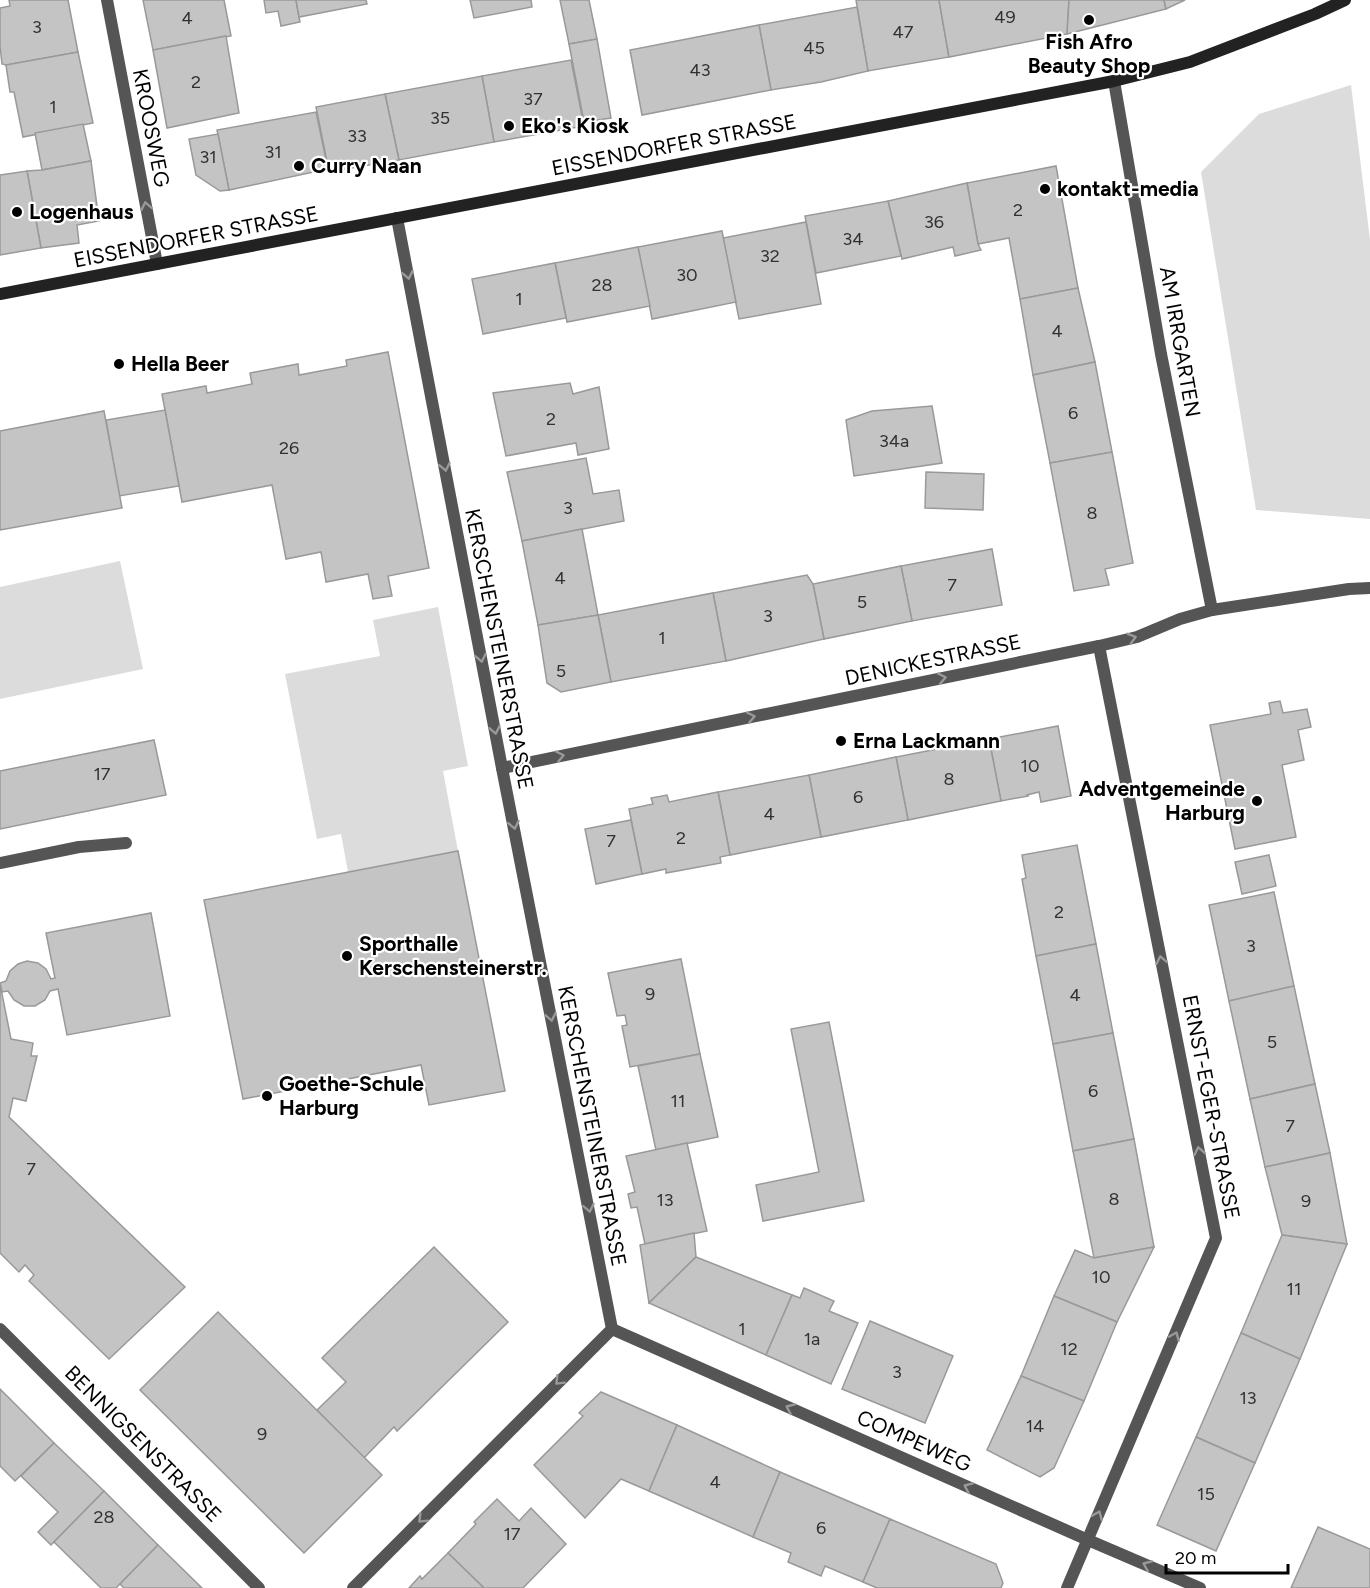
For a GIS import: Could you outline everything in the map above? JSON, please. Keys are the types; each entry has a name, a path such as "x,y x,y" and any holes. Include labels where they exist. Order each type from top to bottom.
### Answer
{"main road":[{"name":"EISSENDORFER STRASSE","path":"0,294 1114,81 1190,62 1315,14 1344,0"}],"street":[{"name":"KROOSWEG","path":"107,0 157,264"},
{"name":"AM IRRGARTEN","path":"1114,81 1161,354 1212,610"},
{"name":"KERSCHENSTEINERSTRASSE","path":"397,218 612,1329"},
{"name":"DENICKESTRASSE","path":"502,768 1099,646 1137,637 1180,619 1212,610 1349,589 1370,588"},
{"name":"ERNST-EGER-STRASSE","path":"1067,1588 1216,1238 1099,646"},
{"path":"0,863 79,847 126,843"},
{"name":"BENNIGSENSTRASSE","path":"0,1329 259,1588"},
{"name":"COMPEWEG","path":"612,1329 1200,1588"},
{"path":"353,1588 612,1329"}],"shaded area":[{"path":"1351,85 1370,240 1370,519 1256,510 1201,172 1259,114"},
{"path":"120,561 143,669 0,699 0,587"},
{"path":"438,607 468,766 443,771 458,851 348,872 341,834 317,839 285,674 380,656 373,620"}],"building":[{"path":"9,0 68,0 78,52 2,64 0,8 10,6"},
{"path":"143,0 224,0 231,36 153,50"},
{"path":"264,0 296,0 300,22 281,26 278,11 266,13"},
{"path":"296,0 366,0 367,4 299,17"},
{"path":"470,0 531,0 532,7 474,18"},
{"path":"560,0 589,0 597,39 569,44"},
{"path":"856,0 939,0 949,57 868,71"},
{"path":"939,0 1069,0 1067,34 949,57"},
{"path":"1069,0 1164,0 1166,9 1067,34"},
{"path":"1164,0 1185,0 1166,9"},
{"path":"857,7 868,71 771,90 759,25"},
{"path":"759,25 771,90 642,115 630,50"},
{"path":"226,36 239,113 167,128 153,50"},
{"path":"597,39 611,118 584,122 569,44"},
{"path":"78,52 93,123 23,137 14,92 10,92 6,65"},
{"path":"571,60 584,126 494,142 482,76"},
{"path":"482,76 494,142 399,160 385,94"},
{"path":"385,94 399,160 329,172 316,107"},
{"path":"316,112 328,169 229,190 217,130"},
{"path":"83,124 91,161 42,170 35,133"},
{"path":"218,134 229,190 220,191 196,175 189,139"},
{"path":"91,161 99,221 77,225 79,243 41,248 27,171"},
{"path":"1056,166 1078,288 1020,299 1009,238 978,244 967,183"},
{"name":"Logenhaus","path":"27,171 41,248 0,255 0,175"},
{"path":"967,183 981,250 955,256 953,247 902,259 888,201"},
{"path":"888,201 901,256 816,273 805,216"},
{"path":"806,222 821,304 739,319 723,238"},
{"path":"722,231 736,302 652,319 638,247"},
{"path":"638,247 650,306 567,322 555,263"},
{"path":"555,263 566,318 483,334 472,279"},
{"path":"1078,288 1095,362 1033,375 1020,299"},
{"path":"388,352 429,568 388,576 392,596 373,599 368,574 326,582 321,552 286,559 272,485 182,502 162,394 206,386 207,393 252,384 250,373 298,364 299,375 347,366 346,360"},
{"path":"1095,362 1112,452 1050,463 1033,375"},
{"path":"570,383 573,394 599,387 609,449 578,455 576,443 506,456 493,393"},
{"path":"932,406 942,463 854,476 846,420 872,411"},
{"path":"165,410 179,486 119,496 106,420"},
{"path":"104,411 122,508 0,530 0,431"},
{"path":"1112,452 1133,563 1105,569 1109,585 1074,591 1050,463"},
{"path":"586,458 593,494 619,490 624,521 522,541 507,472"},
{"path":"926,472 984,474 983,510 925,508"},
{"path":"582,529 598,615 538,625 522,541"},
{"path":"992,549 1002,605 912,621 901,566"},
{"path":"901,566 912,621 824,639 813,584"},
{"path":"807,575 813,584 824,639 726,661 713,593"},
{"path":"713,593 726,661 611,682 598,615"},
{"path":"598,615 611,682 561,692 547,683 538,625"},
{"name":"Adventgemeinde Harburg","path":"1280,701 1283,713 1307,709 1311,727 1298,730 1304,760 1282,765 1296,837 1235,849 1210,725 1271,714 1269,703"},
{"path":"1058,726 1071,796 1041,802 1039,792 1001,801 989,739"},
{"path":"989,739 1001,801 908,820 896,757"},
{"path":"154,740 166,795 0,829 0,771"},
{"path":"896,757 908,820 821,837 809,775"},
{"path":"809,775 821,837 730,855 718,792"},
{"path":"718,792 730,855 720,857 721,863 666,873 666,869 642,874 629,809 653,804 651,798 667,795 669,802"},
{"path":"631,820 642,874 596,884 585,829"},
{"path":"1077,845 1096,944 1036,956 1022,879 1026,878 1022,855"},
{"name":"Sporthalle Kerschensteinerstr.","path":"458,851 505,1091 429,1105 421,1065 243,1099 204,900"},
{"path":"1269,855 1276,886 1242,894 1235,862"},
{"path":"1274,892 1294,986 1229,1001 1209,905"},
{"path":"151,913 170,1016 67,1035 58,989 50,991 45,1000 35,1006 24,1006 14,1000 8,991 2,992 0,983 6,981 10,971 18,964 27,961 38,963 46,969 51,979 55,978 46,933"},
{"path":"1096,944 1113,1033 1053,1044 1036,956"},
{"path":"681,959 700,1054 630,1067 622,1026 627,1025 625,1015 617,1016 608,973"},
{"path":"0,984 11,1039 33,1043 31,1056 37,1056 26,1101 13,1098 9,1117 185,1287 109,1359 29,1281 34,1275 25,1265 19,1272 0,1253"},
{"path":"1294,986 1315,1084 1250,1099 1229,1001"},
{"path":"829,1022 864,1201 763,1221 756,1185 819,1172 791,1029"},
{"path":"1113,1033 1134,1139 1073,1151 1053,1044"},
{"path":"700,1054 718,1137 656,1150 638,1066"},
{"path":"1315,1084 1330,1153 1265,1167 1250,1099"},
{"path":"1134,1139 1154,1247 1094,1258 1073,1151"},
{"path":"687,1143 707,1231 645,1244 637,1207 631,1208 628,1194 635,1192 626,1156"},
{"path":"1330,1153 1347,1244 1282,1235 1265,1167"},
{"path":"694,1233 696,1257 649,1303 640,1245"},
{"path":"1282,1235 1347,1244 1300,1359 1241,1333"},
{"path":"434,1247 508,1322 397,1431 394,1427 364,1458 317,1410 346,1382 322,1358"},
{"path":"1154,1247 1117,1322 1054,1296 1075,1250 1094,1258"},
{"path":"696,1257 792,1295 766,1355 649,1303"},
{"path":"804,1288 834,1301 829,1311 858,1323 831,1384 766,1355 792,1295 800,1298"},
{"path":"1054,1296 1117,1322 1084,1401 1021,1376"},
{"path":"218,1312 382,1475 304,1553 140,1390"},
{"path":"870,1321 953,1356 925,1423 842,1389"},
{"path":"1241,1333 1300,1359 1255,1463 1196,1437"},
{"path":"1021,1376 1084,1401 1054,1468 1040,1477 987,1450"},
{"path":"0,1389 54,1443 15,1481 0,1466"},
{"path":"601,1392 677,1425 649,1491 621,1479 585,1518 534,1465 583,1416 579,1413"},
{"path":"677,1425 780,1472 753,1537 649,1491"},
{"path":"1196,1437 1255,1463 1216,1551 1157,1525"},
{"path":"54,1443 104,1491 51,1545 38,1532 58,1512 21,1476"},
{"path":"780,1472 890,1519 863,1582 825,1566 821,1576 788,1562 791,1553 753,1537"},
{"path":"104,1491 158,1545 116,1588 101,1588 54,1542"},
{"path":"497,1499 519,1521 531,1508 566,1544 523,1588 484,1588 448,1553"},
{"path":"890,1519 996,1564 1003,1583 1001,1588 877,1588 863,1582"},
{"path":"1318,1527 1370,1549 1370,1588 1291,1588"},
{"path":"158,1545 202,1588 124,1588 120,1584"},
{"path":"448,1553 484,1588 409,1588 420,1576 422,1579"}],"place":[{"name":"Fish Afro Beauty Shop","path":"1089,20"},
{"name":"Eko's Kiosk","path":"509,126"},
{"name":"Curry Naan","path":"299,166"},
{"name":"kontakt-media","path":"1045,189"},
{"name":"Logenhaus","path":"17,212"},
{"name":"Hella Beer","path":"119,364"},
{"name":"Erna Lackmann","path":"841,741"},
{"name":"Adventgemeinde Harburg","path":"1257,801"},
{"name":"Sporthalle Kerschensteinerstr.","path":"347,956"},
{"name":"Goethe-Schule Harburg","path":"267,1096"}]}
